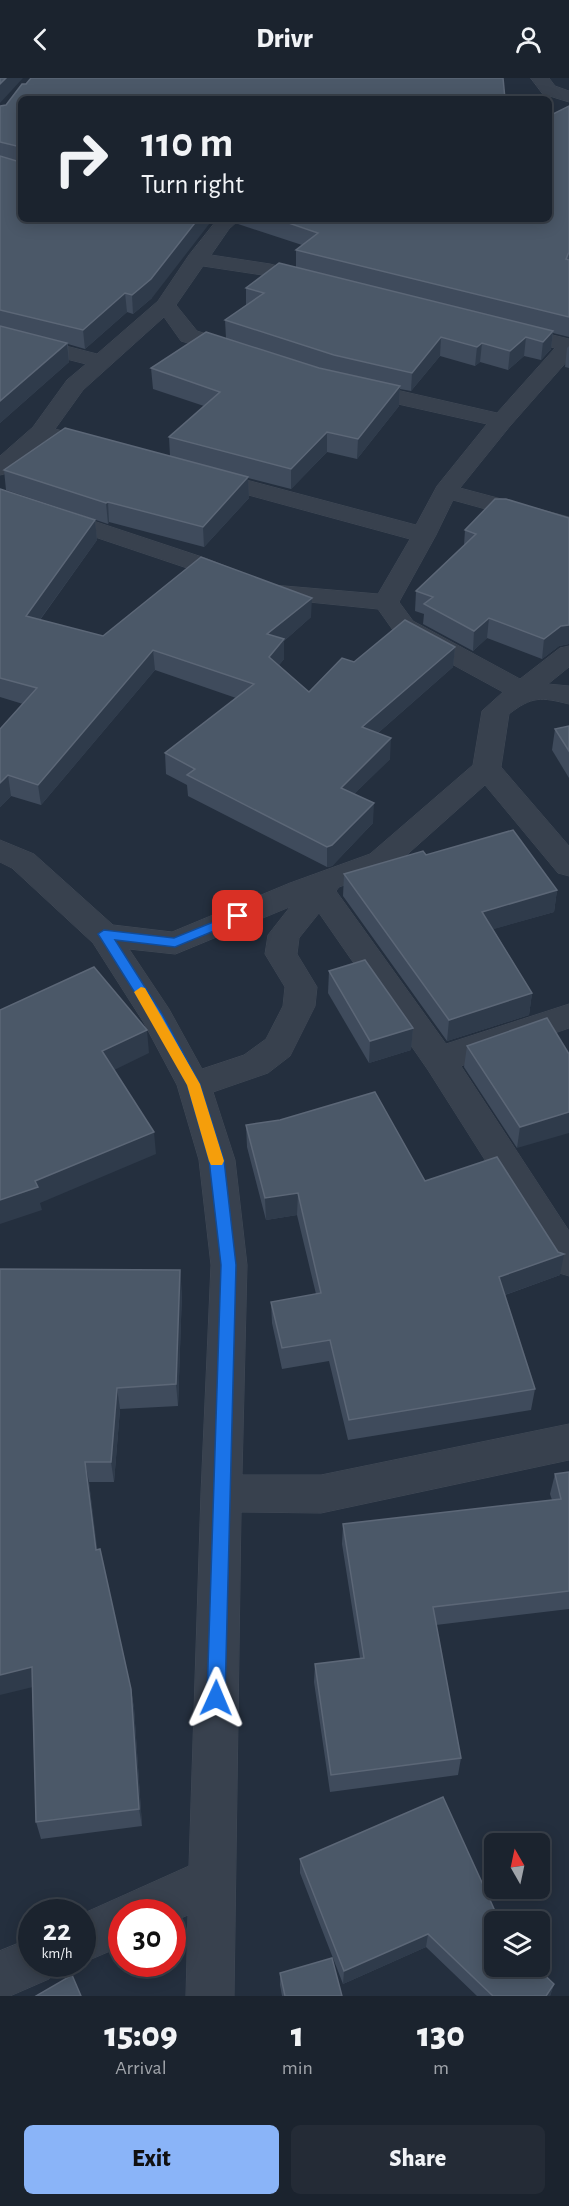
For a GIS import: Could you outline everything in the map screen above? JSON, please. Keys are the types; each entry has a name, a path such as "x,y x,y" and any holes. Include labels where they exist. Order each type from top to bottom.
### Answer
{"street":[{"path":"544,89 569,86"},
{"path":"544,89 569,97"},
{"path":"0,468 41,432 75,385 165,305 196,259 226,222"},
{"path":"196,259 270,270 327,285"},
{"path":"165,305 189,336 262,360"},
{"path":"386,602 424,535 445,491 502,421 569,346 488,325"},
{"path":"0,336 103,362"},
{"path":"338,383 502,421"},
{"path":"41,432 120,453"},
{"path":"188,471 424,535"},
{"path":"445,491 569,525"},
{"path":"0,497 196,563 269,592 386,602 404,627 523,692 560,692 569,696"},
{"path":"104,934 175,943 381,861 487,768 496,711 569,654"},
{"path":"487,768 569,866"},
{"path":"0,850 23,861 104,934 157,1017 194,1084 216,1160 229,1265 221,1493 210,1996"},
{"path":"325,885 569,1261"},
{"path":"194,1084 256,1064 278,1047 299,1006 301,987 280,954 284,935 325,885"},
{"path":"440,1061 464,1050 569,1016"},
{"path":"221,1493 321,1494 569,1442"},
{"path":"169,1899 211,1880"},
{"path":"0,1976 18,1968"}],"building":[{"path":"31,78 503,78 505,96 18,96 18,146 0,142 0,106 6,105 22,84 26,84"},
{"path":"569,106 569,252 566,259 569,260 569,317 296,250 318,233 286,222 552,222 552,114"},
{"path":"0,156 18,161 18,222 196,222 151,279 132,295 125,293 83,330 0,310"},
{"path":"279,263 553,331 543,342 526,337 510,351 482,343 477,347 441,337 412,373 334,355 225,320 264,293 246,288"},
{"path":"0,326 67,343 0,401"},
{"path":"206,332 319,368 400,386 358,439 327,432 291,469 169,437 220,392 151,368"},
{"path":"65,428 248,477 203,527 106,503 4,470"},
{"path":"0,489 95,520 26,616 103,636 201,557 312,598 267,634 284,639 269,657 309,692 342,658 354,662 405,620 455,647 362,727 391,738 341,788 374,803 332,845 327,847 187,775 195,769 165,753 254,684 153,650 38,785 8,775 0,783 0,729 37,688 0,678"},
{"path":"495,499 506,499 569,518 569,625 561,626 544,639 489,618 474,631 424,604 433,597 416,591 476,534 465,530"},
{"path":"569,726 569,751 555,729"},
{"path":"513,830 557,890 482,912 532,993 449,1020 344,874 423,851 426,855"},
{"path":"365,960 413,1028 370,1041 329,971"},
{"path":"94,967 147,1030 102,1051 154,1132 35,1181 38,1187 0,1200 0,1010"},
{"path":"547,1018 569,1054 569,1112 520,1127 467,1046"},
{"path":"375,1092 425,1181 497,1157 558,1252 564,1254 499,1277 535,1389 349,1420 330,1340 282,1348 271,1302 321,1293 298,1193 265,1198 246,1125 280,1120"},
{"path":"0,1269 180,1270 176,1384 117,1388 111,1462 85,1462 96,1550 100,1549 131,1689 139,1809 36,1822 32,1667 0,1675"},
{"path":"569,1472 569,1591 433,1607 461,1758 331,1775 315,1664 364,1658 343,1524 561,1499 555,1474"},
{"path":"443,1797 484,1887 484,1899 490,1899 495,1911 484,1911 484,1977 547,1977 554,1984 546,1996 493,1996 428,1934 344,1971 300,1859"},
{"path":"332,1958 342,1996 285,1996 280,1973"},
{"path":"69,1977 73,1977 81,1996 36,1996"}],"slow traffic":[{"path":"141,992 194,1084 217,1161"}],"route":[{"path":"216,1698 229,1265 216,1160 194,1084 157,1017 104,934 175,943 238,916"}]}
